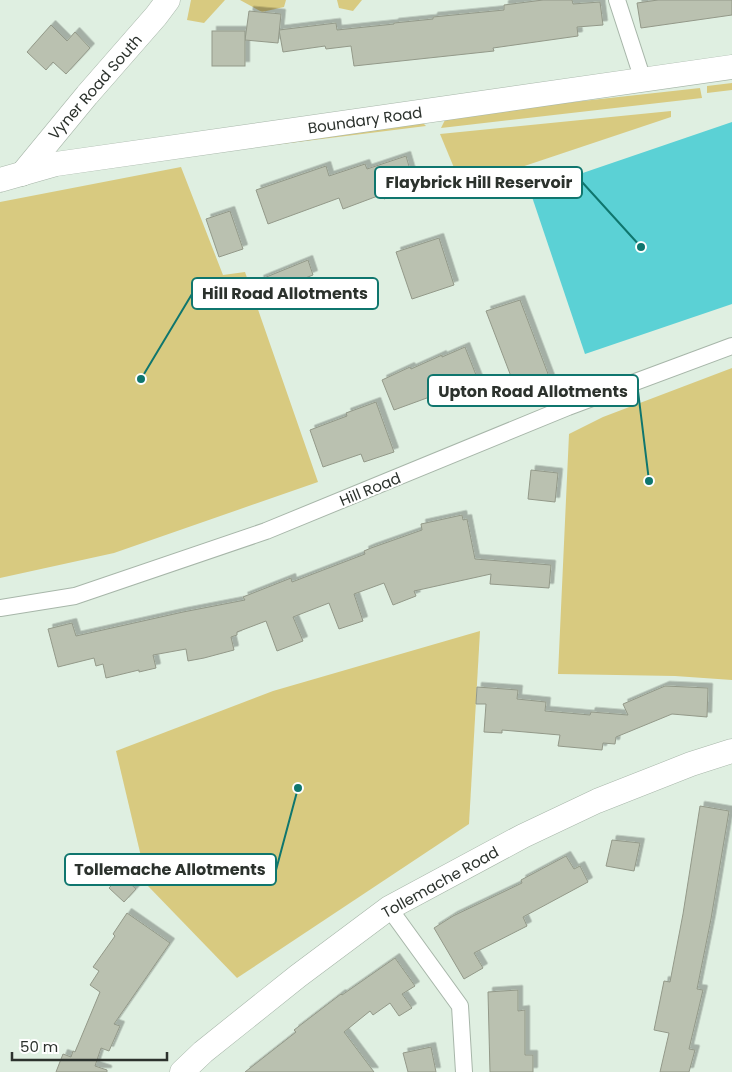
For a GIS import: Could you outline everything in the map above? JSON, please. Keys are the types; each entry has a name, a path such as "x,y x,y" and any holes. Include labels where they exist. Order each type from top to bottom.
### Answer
{"street":[{"name":"Vyner Road South","path":"11,177 87,94 168,0"},
{"path":"617,0 643,80"},
{"name":"Boundary Road","path":"11,177 56,164 732,67"},
{"name":"Hill Road","path":"0,608 75,596 266,531 568,407 732,346"},
{"name":"Tollemache Road","path":"182,1072 203,1052 291,982 389,908 523,836 597,801 691,764 732,751"},
{"path":"389,908 460,1006 464,1072"}],"shaded area":[{"path":"191,0 225,0 204,23 187,20"},
{"path":"240,0 286,0 284,7 262,12"},
{"path":"337,0 362,0 353,11 339,8"},
{"path":"732,83 732,90 707,93 707,86"},
{"path":"700,88 702,98 441,128 447,116"},
{"path":"671,111 671,117 462,187 440,134"},
{"path":"420,120 426,126 226,151"},
{"path":"181,167 223,275 245,272 318,482 114,553 0,578 0,202"},
{"path":"732,368 732,680 675,676 558,674 569,434 603,417"},
{"path":"480,631 469,824 237,978 148,886 116,751 273,691"}],"water":[{"path":"732,122 732,304 585,354 530,191"}],"building":[{"path":"543,0 572,0 573,4 600,2 603,25 577,27 578,36 493,48 494,51 354,66 351,46 326,49 325,46 283,52 279,30 336,23 337,30 394,24 433,19 433,17 504,10 504,5"},
{"path":"658,0 732,0 732,15 641,28 637,3"},
{"path":"249,11 281,14 278,43 245,40"},
{"path":"51,25 67,41 75,32 90,48 66,74 53,62 46,70 27,52"},
{"path":"212,31 245,31 245,66 212,66"},
{"path":"406,156 415,187 384,199 383,194 343,209 339,198 268,224 256,190 326,166 329,176 365,164 367,169"},
{"path":"230,211 243,249 219,257 206,219"},
{"path":"439,238 454,285 412,299 396,252"},
{"path":"308,260 313,275 265,294 259,280"},
{"path":"520,300 553,387 520,400 486,311"},
{"path":"465,347 478,380 394,410 382,380 410,367 411,369"},
{"path":"376,402 394,452 364,462 361,454 323,467 310,430 347,416 346,413"},
{"path":"531,470 558,473 555,502 528,499"},
{"path":"462,515 463,520 467,519 475,559 551,565 549,588 490,584 491,574 414,591 416,596 393,605 384,583 354,594 363,621 339,629 329,603 293,617 303,641 277,651 266,621 237,632 237,635 231,637 234,650 204,658 188,661 186,649 153,655 156,668 106,678 103,664 96,666 94,658 58,667 48,629 72,623 76,636 245,600 243,597 291,578 292,582 365,554 364,551 371,548 422,530 421,524"},
{"path":"665,686 708,688 707,717 672,714 616,737 615,744 603,743 602,750 558,746 560,735 502,730 502,733 484,732 486,704 476,704 477,687 518,690 517,699 546,702 545,711 590,715 591,712 628,715 623,704"},
{"path":"700,806 729,811 697,989 703,990 689,1049 695,1050 689,1072 660,1072 669,1033 654,1030 664,981 670,982"},
{"path":"612,840 640,843 634,871 606,866"},
{"path":"566,856 574,869 580,866 588,882 523,917 527,926 474,953 483,968 464,979 434,928 453,916 522,883 521,880"},
{"path":"121,875 136,889 124,902 109,888"},
{"path":"127,913 170,943 114,1024 120,1026 109,1051 101,1048 95,1066 107,1070 107,1072 56,1072 63,1054 71,1057 73,1051 75,1052 100,992 90,985 99,971 93,967 115,936 113,934"},
{"path":"395,958 415,986 402,994 412,1008 399,1016 390,1003 373,1015 370,1011 344,1032 374,1072 245,1072 296,1032 294,1030 341,994"},
{"path":"518,990 518,1011 525,1010 525,1055 533,1055 533,1072 490,1072 488,992"},
{"path":"431,1047 436,1072 408,1072 403,1053"}],"place":[{"name":"Flaybrick Hill Reservoir","path":"641,247"},
{"name":"Hill Road Allotments","path":"141,379"},
{"name":"Upton Road Allotments","path":"649,481"},
{"name":"Tollemache Allotments","path":"298,788"}]}
